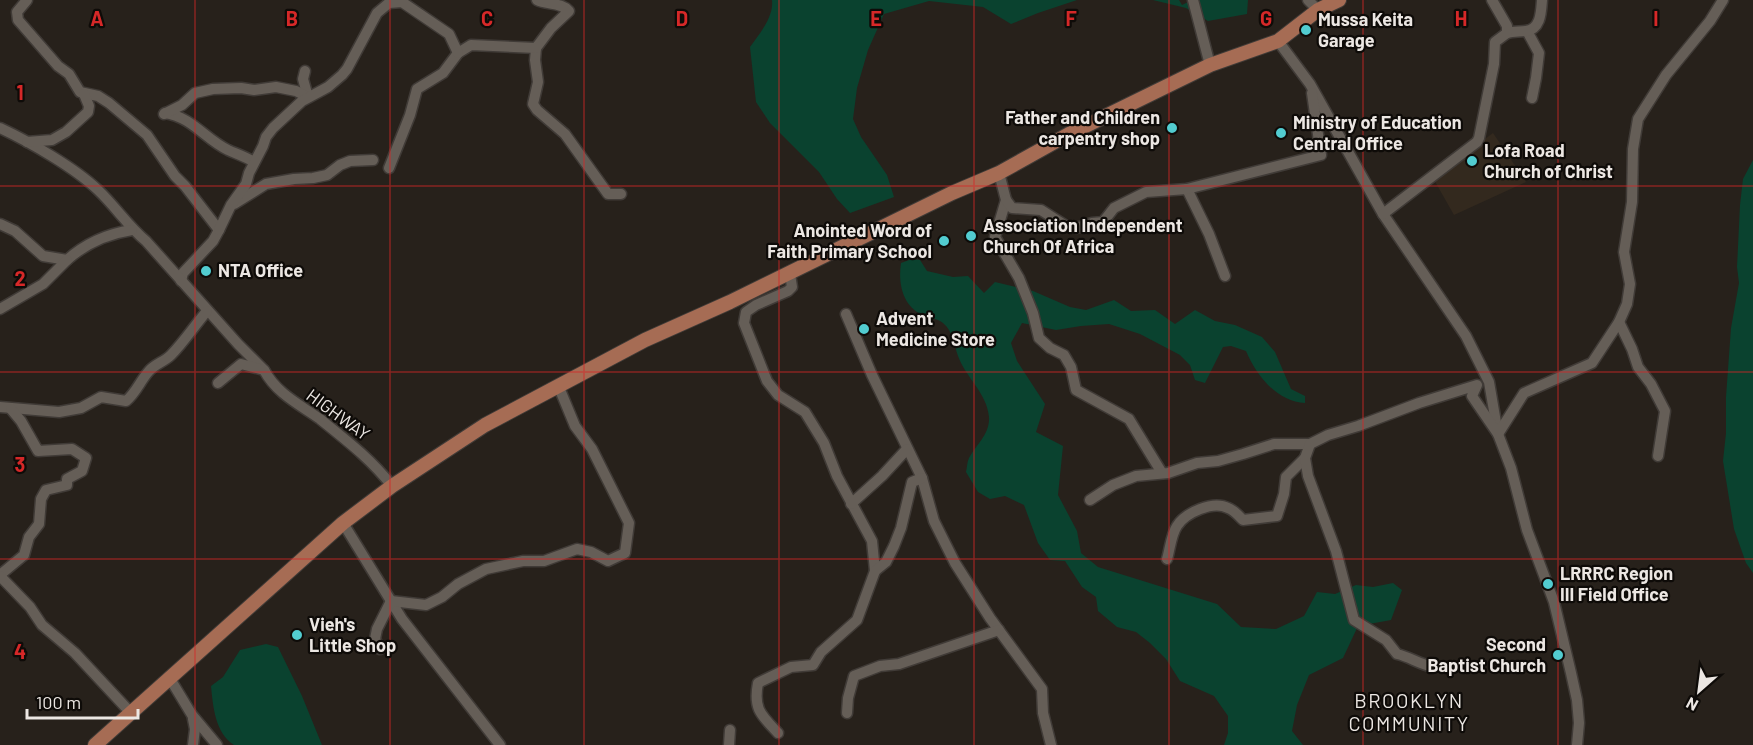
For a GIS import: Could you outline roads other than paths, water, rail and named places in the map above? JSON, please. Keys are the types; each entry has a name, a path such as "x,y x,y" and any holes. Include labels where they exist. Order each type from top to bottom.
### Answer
{"main road":[{"path":"95,745 169,676 343,522 392,486 485,425 645,340 790,274 951,193 999,173 1069,134 1210,65 1278,41 1318,10 1339,0"}],"street":[{"path":"27,0 17,12 18,20 58,66 69,74 80,92 98,96 117,108 147,135 219,230"},
{"path":"537,0 564,6 569,11 551,28 536,48 538,82 533,104 565,134 608,194 621,194"},
{"path":"1193,0 1210,65"},
{"path":"1308,0 1318,10"},
{"path":"1492,0 1507,26 1507,33"},
{"path":"1383,214 1477,142 1494,64 1495,42 1507,33 1517,30 1527,31 1537,26 1542,0"},
{"path":"1498,434 1524,393 1592,363 1619,322 1627,304 1630,284 1624,252 1632,202 1633,149 1638,119 1666,75 1710,21 1723,0"},
{"path":"181,281 183,273 213,241 231,205 246,184 266,137 308,96 328,87 348,69 377,13 389,3 402,2 449,34 458,53"},
{"path":"1527,31 1539,53 1532,98"},
{"path":"1278,41 1311,84 1383,214 1466,336 1489,382 1498,434 1511,468 1527,530 1554,602 1572,673 1579,723 1577,745"},
{"path":"389,168 410,115 417,89 443,73 458,53 471,45 536,48"},
{"path":"305,71 303,79 308,96"},
{"path":"999,173 1006,200 1012,208 1041,210 1066,226 1076,228 1102,222 1114,208 1146,192 1187,189 1321,154 1311,84"},
{"path":"254,162 240,153 228,150 182,117 164,113 182,105 195,93 213,89 254,90 276,87 308,96"},
{"path":"27,142 52,140 66,132 88,112 89,106 84,94"},
{"name":"HIGHWAY","path":"0,128 53,158 97,189 124,217 132,230 146,241 207,311 264,370 268,378 290,400 358,449 392,486"},
{"path":"231,205 266,184 327,175 340,165 373,160"},
{"path":"1187,189 1226,276"},
{"path":"1006,200 995,237 1019,278 1033,313 1038,338 1050,348 1064,355 1071,367 1076,390 1129,418 1162,473"},
{"path":"0,224 15,231 43,256 67,260"},
{"path":"0,309 43,284 84,245 114,233 132,230"},
{"path":"778,733 763,717 755,698 758,683 791,667 813,665 821,652 857,620 875,571 872,541 837,476 824,443 805,412 778,395 767,381 744,323 746,312 792,287 790,274"},
{"path":"5,408 22,407 59,412 81,408 101,397 126,401 133,395 154,365 163,363 172,354 207,311"},
{"path":"846,314 872,375 922,478 934,521 956,563 999,630 1042,689 1043,713 1051,745"},
{"path":"1619,322 1638,367 1652,384 1665,411 1658,456"},
{"path":"218,383 241,364 264,370"},
{"path":"391,601 426,605 486,569 523,561 544,561 577,549 591,552 608,561 625,553 629,523 592,449 575,426 558,385"},
{"path":"1090,500 1113,484 1136,476 1162,473 1197,463 1218,461 1274,444 1310,444 1328,435 1419,403 1477,386 1472,396 1498,434"},
{"path":"5,408 21,421 38,451 72,449 86,458 82,471 67,479 67,485 46,490 41,499 39,524 29,537 24,555 0,575 30,607 42,625 75,653 131,713"},
{"path":"1167,559 1176,527 1185,517 1196,511 1215,505 1227,507 1243,520 1277,516 1284,494 1286,477 1305,458 1310,444"},
{"path":"851,504 907,449"},
{"path":"1305,458 1308,476 1336,551 1354,620 1386,640 1396,654 1412,657 1419,664 1433,668"},
{"path":"875,571 886,562 902,528 912,482 922,478"},
{"path":"343,522 402,619 500,745"},
{"path":"380,649 375,639 377,629 391,601"},
{"path":"847,713 848,698 854,676 880,666 899,664 999,630"},
{"path":"169,676 192,715 216,744"},
{"path":"192,715 195,729 193,745"},
{"path":"729,745 730,730"}],"place":[{"name":"Mussa Keita Garage","path":"1306,30"},
{"name":"Father and Children carpentry shop","path":"1172,128"},
{"name":"Ministry of Education Central Office","path":"1281,133"},
{"name":"Lofa Road Church of Christ","path":"1472,161"},
{"name":"Association Independent Church Of Africa","path":"971,236"},
{"name":"Anointed Word of Faith Primary School","path":"944,241"},
{"name":"NTA Office","path":"206,271"},
{"name":"Advent Medicine Store","path":"864,329"},
{"name":"LRRRC Region III Field Office","path":"1548,584"},
{"name":"Vieh's Little Shop","path":"297,635"},
{"name":"Second Baptist Church","path":"1558,655"}],"district":[{"name":"BROOKLYN COMMUNITY","path":"1409,712"}]}
